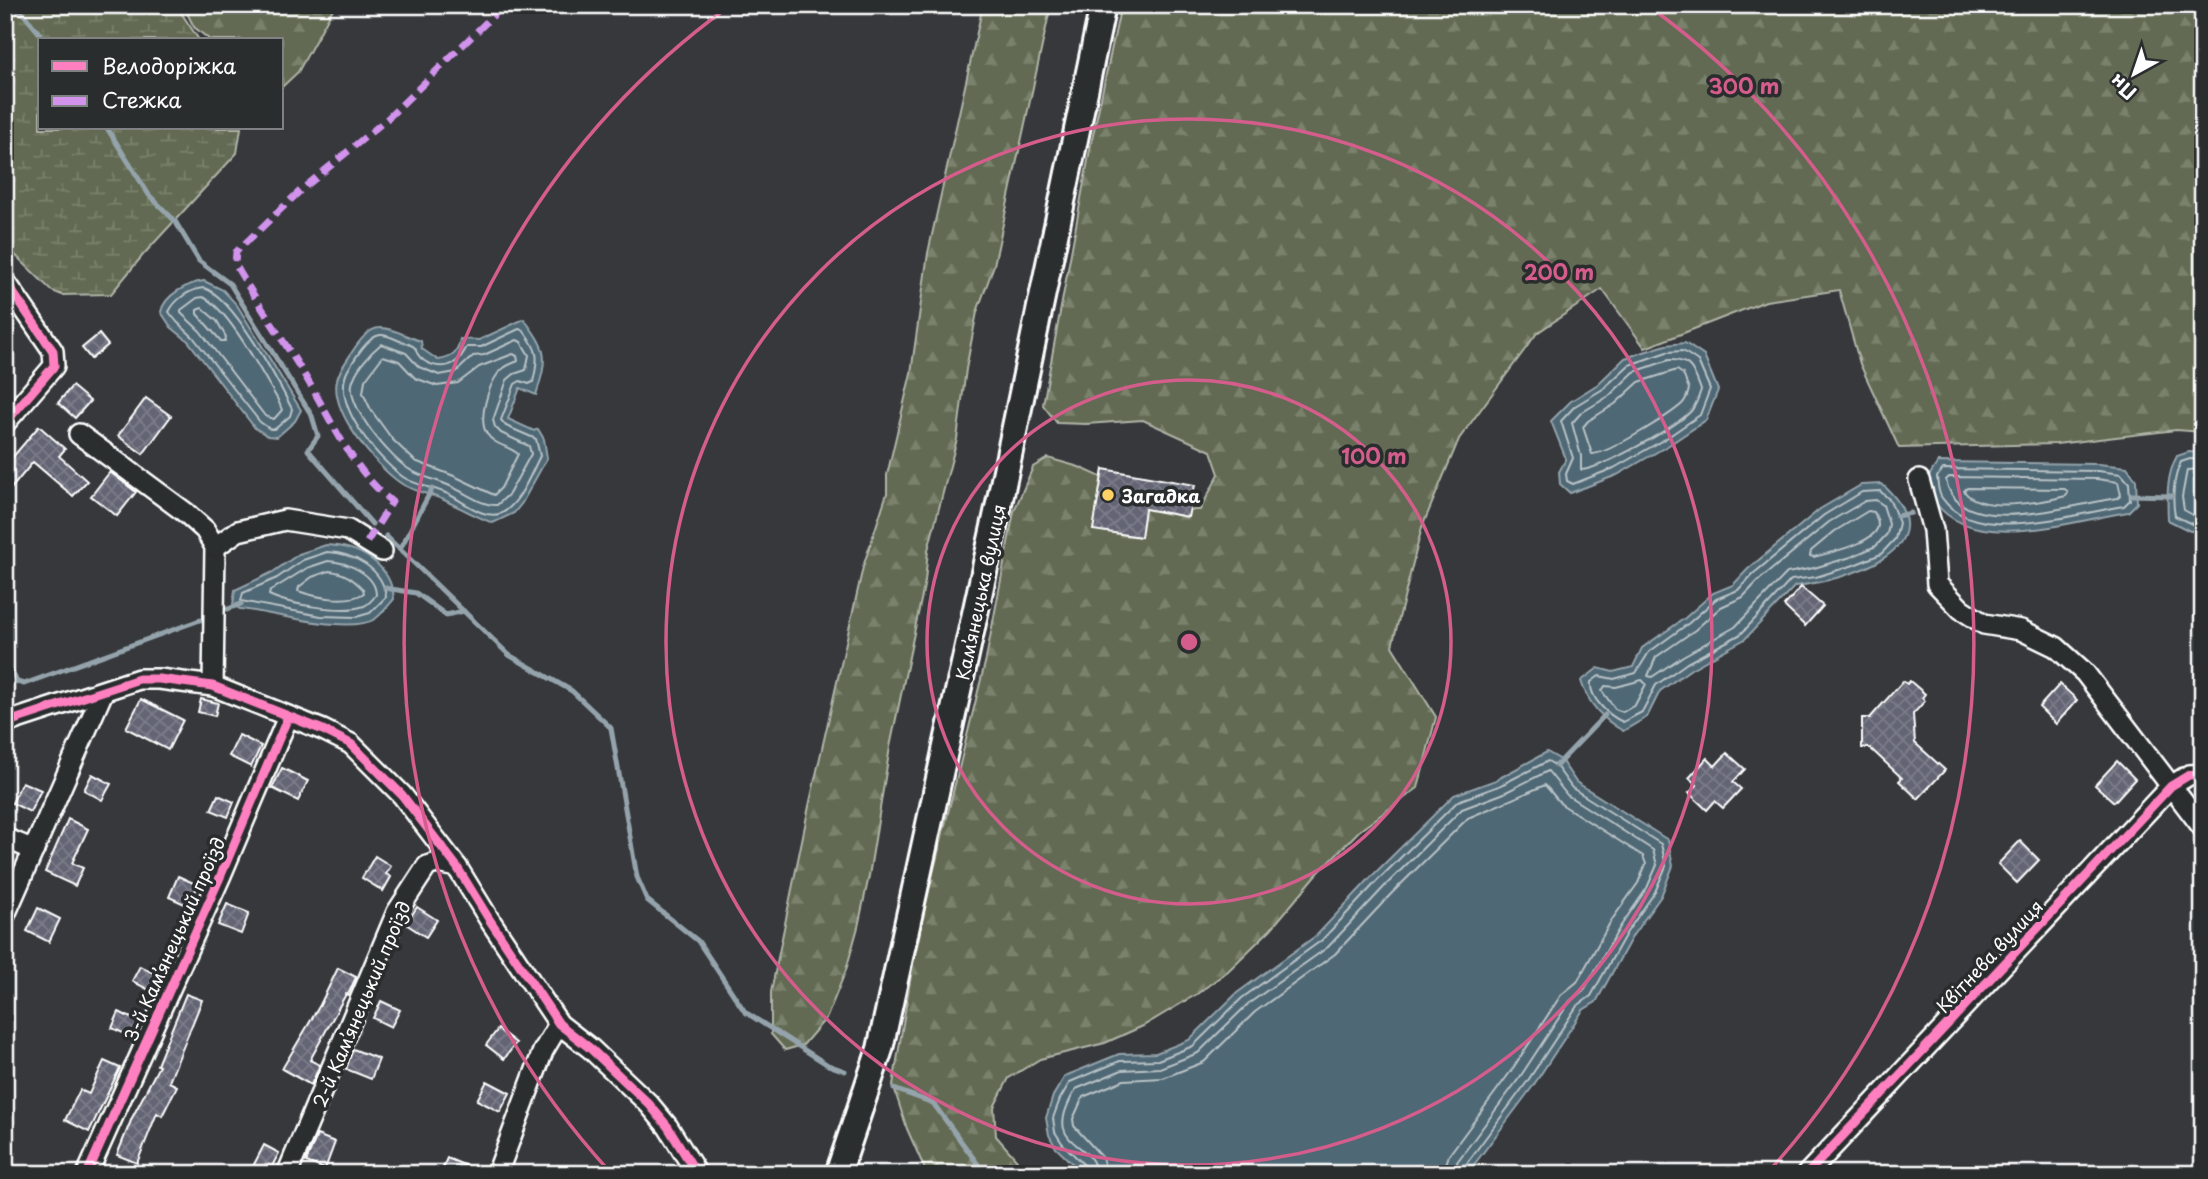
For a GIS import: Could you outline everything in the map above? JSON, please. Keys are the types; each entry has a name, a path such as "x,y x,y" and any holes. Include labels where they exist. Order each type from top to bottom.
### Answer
{"main road":[{"name":"Камʼянецька вулиця","path":"838,1174 880,1049 997,512 1103,5"}],"street":[{"path":"5,281 53,351 54,366 5,423"},
{"path":"79,434 186,513 205,530 215,547 213,686"},
{"path":"1919,480 1933,530 1937,584 1961,609 1984,624 2021,630 2056,647 2085,673 2203,828"},
{"path":"215,547 238,531 285,520 348,530 382,551"},
{"path":"5,723 139,679 159,679 213,686 351,744 402,795 457,867 559,1024 591,1049 649,1104 668,1127 696,1174"},
{"path":"5,915 103,692"},
{"name":"3-й Камʼянецький проїзд","path":"87,1174 221,875 288,717"},
{"name":"Квітнева вулиця","path":"1807,1174 2171,786 2189,775 2203,774"},
{"path":"5,838 34,850"},
{"name":"2-й Камʼянецький проїзд","path":"287,1174 397,912 427,866 437,863 457,867"},
{"path":"497,1174 543,1051 559,1024"}],"green space":[{"path":"5,5 176,5 198,38 38,38 38,130 241,130 237,153 143,255 111,294 62,295 52,291 5,245"},
{"path":"183,5 335,5 298,72 284,85 284,38 208,38 194,27"},
{"path":"983,5 1051,5 994,265 977,312 957,439 928,550 925,581 890,747 858,927 846,970 827,1017 803,1045 785,1050 771,1034 771,992 809,806 863,567 887,493 887,475 911,373 928,253"},
{"path":"1121,5 2203,5 2203,432 2176,430 2056,444 1899,448 1860,364 1839,290 1766,301 1645,348 1602,289 1537,333 1459,439 1422,527 1392,646 1436,717 1418,788 1359,831 1318,873 1271,929 1228,971 1197,994 1143,1026 1105,1043 1040,1059 1009,1078 994,1107 996,1136 1017,1160 1016,1174 927,1174 907,1129 893,1085 917,938 986,659 1014,511 1033,467 1048,458 1099,476 1126,499 1168,510 1200,510 1219,474 1211,451 1143,420 1057,423 1043,405 1091,144"}],"water":[{"path":"204,281 223,290 237,305 301,410 295,421 277,437 268,436 255,428 188,341 171,327 161,312 172,295 191,284"},
{"path":"524,319 542,347 543,372 536,395 520,388 508,419 534,431 538,429 544,439 547,458 514,513 493,523 410,488 389,474 367,451 347,422 340,407 337,380 357,344 367,333 376,329 390,329 421,341 422,349 438,360 453,354 460,339 479,340"},
{"path":"1685,343 1704,356 1718,390 1706,420 1617,475 1570,493 1560,484 1559,472 1566,459 1551,421 1571,401 1598,384 1625,358 1666,345"},
{"path":"2189,452 2203,453 2203,531 2190,531 2168,520 2171,471 2177,456"},
{"path":"1938,462 2098,464 2127,467 2136,480 2137,503 2128,512 2054,526 1999,531 1973,527 1952,518 1935,502 1929,476"},
{"path":"1882,484 1901,507 1906,527 1900,543 1885,557 1841,577 1795,586 1745,639 1691,669 1660,691 1647,717 1623,731 1597,710 1581,681 1598,668 1613,672 1633,667 1642,648 1685,618 1713,593 1733,585 1748,569 1820,509 1861,485"},
{"path":"326,545 361,553 371,559 387,576 394,599 375,619 347,625 329,624 240,609 233,605 235,590 273,572 299,554"},
{"path":"1547,752 1561,760 1576,782 1668,840 1673,866 1661,896 1633,935 1596,1002 1583,1010 1533,1086 1467,1174 1083,1174 1056,1148 1049,1135 1046,1118 1053,1096 1065,1076 1119,1054 1156,1053 1189,1040 1237,993 1317,935 1454,795 1496,780"}],"building":[{"path":"99,334 108,345 91,359 82,348"},
{"path":"72,386 90,401 75,418 58,403"},
{"path":"146,398 171,416 143,454 118,436"},
{"path":"39,426 65,449 59,456 87,481 73,496 33,462 5,496 5,466"},
{"path":"1103,469 1195,485 1188,517 1145,509 1141,537 1093,530"},
{"path":"110,472 136,492 117,516 91,496"},
{"path":"1801,587 1823,606 1805,626 1784,606"},
{"path":"1903,681 1907,684 1910,681 1925,694 1922,698 1925,701 1913,714 1915,743 1945,770 1918,799 1899,781 1902,778 1870,748 1862,748 1862,718 1870,718"},
{"path":"2060,684 2077,700 2056,724 2039,707"},
{"path":"141,699 183,720 168,750 126,728"},
{"path":"201,699 218,703 215,716 198,712"},
{"path":"239,735 261,746 251,767 229,756"},
{"path":"1727,753 1745,769 1733,782 1741,789 1723,808 1715,801 1707,810 1689,793 1697,785 1689,778 1707,758 1715,766"},
{"path":"2117,761 2135,779 2114,802 2095,785"},
{"path":"282,768 308,781 298,801 272,788"},
{"path":"92,774 111,784 102,800 84,790"},
{"path":"22,782 41,790 30,812 12,803"},
{"path":"218,795 234,802 228,817 211,810"},
{"path":"68,819 88,829 72,863 83,868 75,886 45,872"},
{"path":"2020,841 2039,860 2017,883 1998,864"},
{"path":"375,856 391,866 386,874 391,877 383,891 362,878"},
{"path":"178,876 198,885 189,906 169,897"},
{"path":"227,904 249,913 241,934 218,925"},
{"path":"417,907 437,920 426,937 406,924"},
{"path":"38,908 60,919 49,942 27,931"},
{"path":"140,966 158,976 151,991 132,981"},
{"path":"338,968 356,977 310,1060 320,1065 311,1085 282,1069 320,1005"},
{"path":"186,994 202,1000 169,1082 177,1086 162,1116 157,1113 137,1163 117,1155 132,1118 159,1066 157,1065"},
{"path":"381,1001 400,1010 391,1027 373,1018"},
{"path":"119,1012 141,1023 134,1038 112,1028"},
{"path":"498,1029 516,1043 504,1059 486,1045"},
{"path":"353,1049 379,1059 371,1079 346,1069"},
{"path":"104,1061 120,1068 89,1132 65,1120 80,1090 89,1094"},
{"path":"487,1081 510,1093 500,1112 477,1100"},
{"path":"317,1135 335,1142 325,1169 306,1162"},
{"path":"264,1145 279,1153 268,1174 249,1174"},
{"path":"447,1158 483,1173 483,1174 440,1174"}],"waterway":[{"path":"16,5 43,38"},
{"path":"108,130 149,195 175,221 199,261 230,284 312,416 318,436 308,450 372,524"},
{"path":"400,549 432,489"},
{"path":"2132,495 2172,496"},
{"path":"1897,516 1911,513"},
{"path":"386,536 509,655 572,691 611,728 637,877 647,900 698,941 745,1012 828,1065 845,1071"},
{"path":"385,588 416,593 446,615 464,611"},
{"path":"228,609 241,604"},
{"path":"5,657 17,682 24,684 200,620"},
{"path":"1556,766 1605,715"},
{"path":"894,1089 933,1103 985,1174"}],"marked path":[{"path":"367,542 392,502 368,478 348,451 235,264 236,252 300,191 387,119 504,5"}],"cycle path":[{"path":"5,281 53,351 54,366 5,423"},
{"path":"5,723 139,679 159,679 213,686 351,744 402,795 457,867 559,1024 591,1049 649,1104 668,1127 697,1174"},
{"path":"87,1174 221,875 288,717"},
{"path":"1807,1174 2171,786 2189,775 2203,774"}],"place":[{"name":"Загадка","path":"1108,495"}]}
